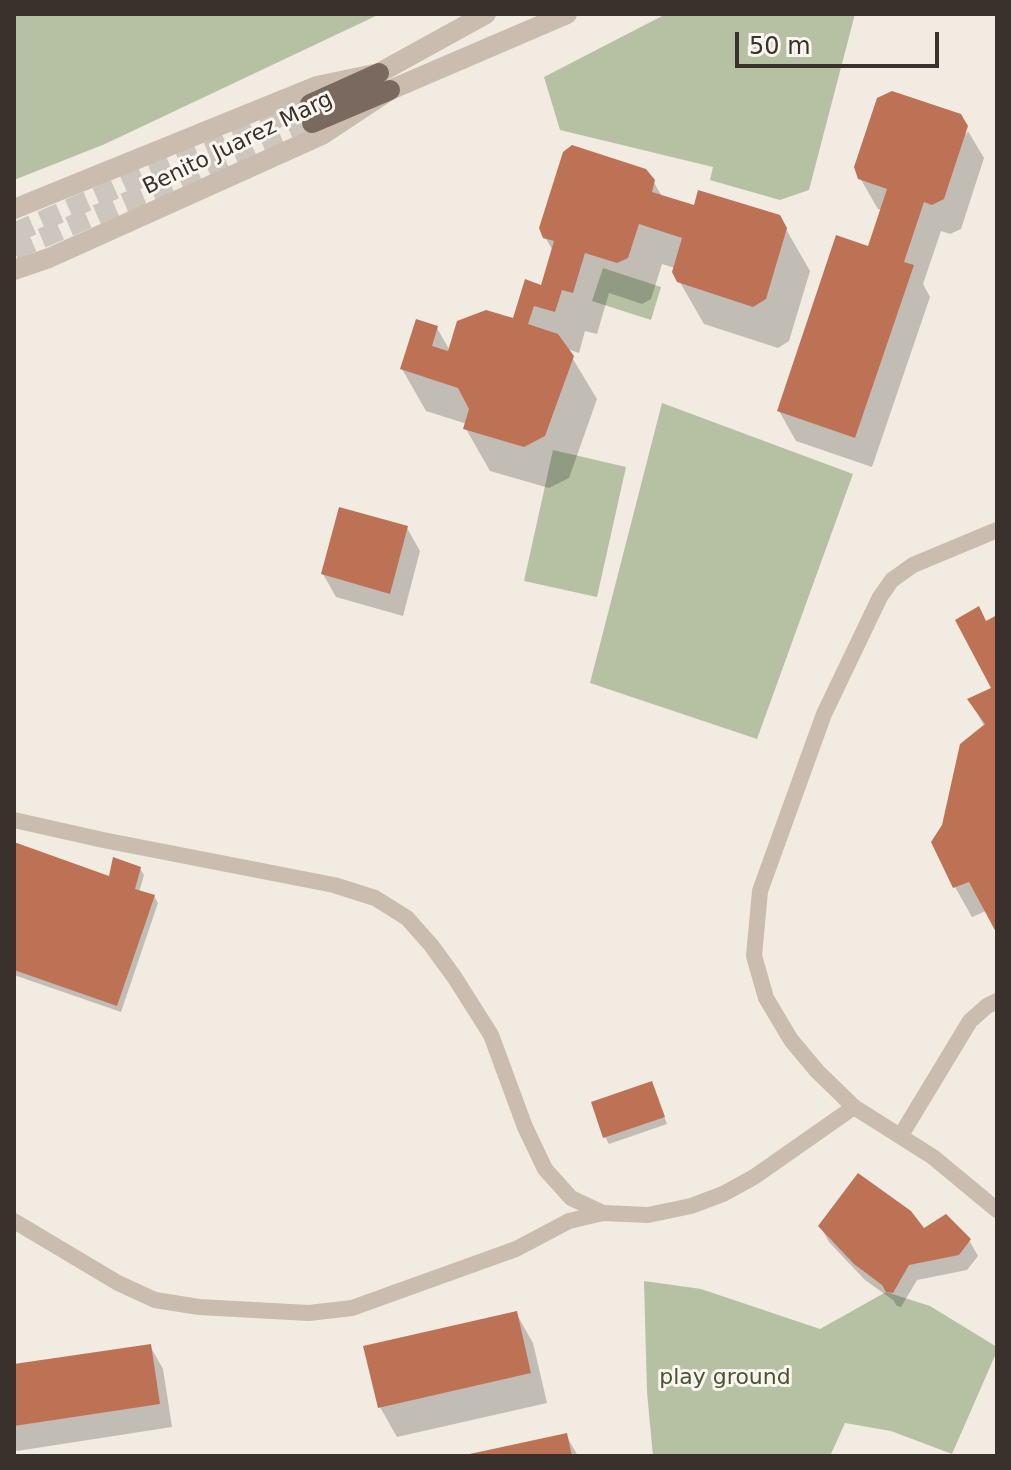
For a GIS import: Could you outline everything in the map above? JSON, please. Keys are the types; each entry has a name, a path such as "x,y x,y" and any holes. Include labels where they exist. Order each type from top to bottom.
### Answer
{"main road":[{"path":"311,114 384,81"}],"street":[{"name":"Benito Juarez Marg","path":"14,270 49,258 322,135 384,81 486,14"},
{"name":"Benito Juarez Marg","path":"14,209 317,86 384,81 567,14"}],"lane":[{"path":"997,530 913,565 892,580 880,597 824,714 760,891 754,956 766,998 791,1040 817,1071 854,1107 933,1157 997,1210"},
{"path":"14,820 334,885 375,898 407,918 447,967 491,1035 525,1127 545,1169 571,1198 603,1213"},
{"path":"901,1135 970,1021 997,1001"},
{"path":"14,1221 118,1283 155,1300 199,1307 309,1313 352,1308 516,1249 569,1221 603,1213 648,1215 691,1206 723,1194 754,1177 854,1107"}],"green space":[{"path":"14,14 380,14 105,144 14,180"},
{"path":"666,14 855,14 809,190 780,200 710,180 713,167 560,130 544,77"},
{"path":"603,268 661,287 651,320 592,301"},
{"path":"662,403 853,474 757,739 590,683"},
{"path":"553,450 626,467 597,597 524,581"},
{"name":"play ground","path":"644,1281 701,1289 820,1329 886,1292 930,1306 997,1347 997,1351 952,1454 891,1431 845,1423 830,1456 653,1456 647,1392"}],"building":[{"path":"892,91 961,114 968,126 944,199 932,205 924,202 904,262 914,265 855,438 777,411 836,235 868,246 887,189 858,179 854,167 877,98"},
{"path":"572,145 646,169 655,180 652,192 694,205 698,190 780,215 787,228 766,299 753,307 677,282 672,272 682,238 639,224 628,258 617,263 585,253 573,293 562,290 555,312 534,306 528,324 558,334 574,356 545,436 524,447 463,429 469,409 458,388 400,369 416,319 438,326 432,346 448,351 457,321 486,310 513,318 525,279 541,285 554,241 543,238 539,228 563,152"},
{"path":"339,507 408,526 390,594 321,574"},
{"path":"979,606 986,621 997,615 997,934 969,882 953,888 931,842 942,825 960,744 985,724 967,699 991,688 955,620"},
{"path":"14,842 109,876 113,857 141,867 135,889 155,895 117,1006 14,970"},
{"path":"652,1081 665,1117 603,1138 591,1102"},
{"path":"858,1173 911,1211 924,1228 946,1214 971,1239 959,1255 909,1265 893,1293 886,1292 818,1226"},
{"path":"517,1311 531,1373 378,1408 363,1346"},
{"path":"151,1344 160,1404 14,1426 14,1364"},
{"path":"567,1433 572,1456 465,1456 465,1455"}],"tunnel":[{"path":"14,233 310,104"},
{"path":"14,250 312,123"}]}
